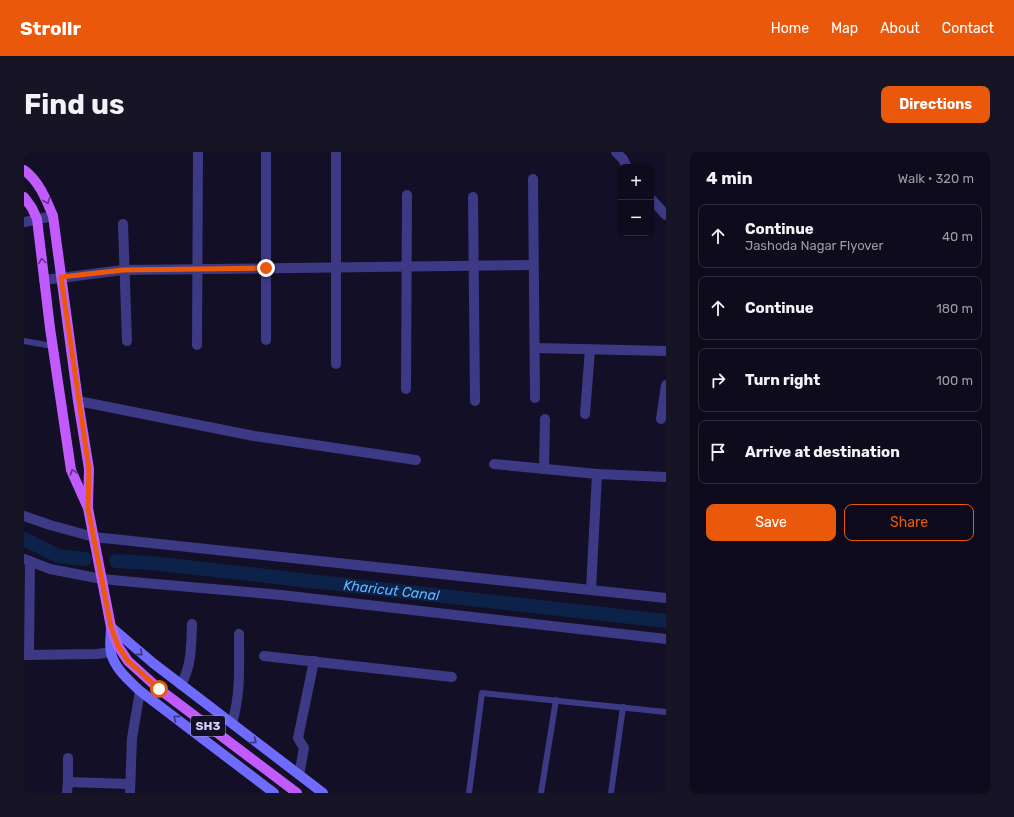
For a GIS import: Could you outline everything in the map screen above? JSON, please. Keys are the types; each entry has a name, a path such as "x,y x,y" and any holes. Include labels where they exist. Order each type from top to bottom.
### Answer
{"main road":[{"path":"24,170 43,192 53,216 78,401 89,469 88,508"},
{"path":"24,198 32,208 37,219 52,346 71,470 88,508 94,537"},
{"name":"SH3","path":"94,537 111,627 118,646 128,661 159,689 297,793"}],"street":[{"path":"197,345 198,152"},
{"path":"266,152 266,340"},
{"path":"336,152 336,364"},
{"path":"616,152 626,164"},
{"path":"533,179 535,398"},
{"path":"406,389 407,195"},
{"path":"474,197 475,401"},
{"path":"652,200 666,215"},
{"path":"24,222 53,216"},
{"path":"123,224 123,270 127,341"},
{"path":"44,280 123,270 533,265"},
{"path":"534,348 666,351"},
{"path":"586,414 590,349"},
{"path":"661,419 666,385"},
{"path":"78,401 254,436 416,460"},
{"path":"544,470 545,419"},
{"path":"494,464 544,470 666,477"},
{"path":"591,590 597,474"},
{"path":"24,516 94,537 666,598"},
{"path":"111,652 97,654 26,655 27,560 50,569 102,579 281,595 666,639"},
{"path":"181,685 188,673 190,662 192,624"},
{"name":"SH3","path":"111,627 111,652 117,666 140,691 274,793"},
{"name":"SH3","path":"111,627 181,685 323,793"},
{"path":"232,723 238,697 239,634"},
{"path":"264,656 452,676"},
{"path":"299,775 304,748 298,738 314,661"},
{"path":"68,782 130,788 132,738 140,691"},
{"path":"67,793 68,758"}],"lane":[{"path":"24,341 52,346"},
{"path":"469,793 482,693 666,712"},
{"path":"541,793 556,700"},
{"path":"612,793 623,707"}],"waterway":[{"name":"Kharicut Canal","path":"24,539 58,556 85,559"},
{"name":"Kharicut Canal","path":"116,561 151,563 666,621"}],"route":[{"path":"159,689 128,661 118,646 111,627 88,508 89,469 61,277 123,270 266,268"}]}
